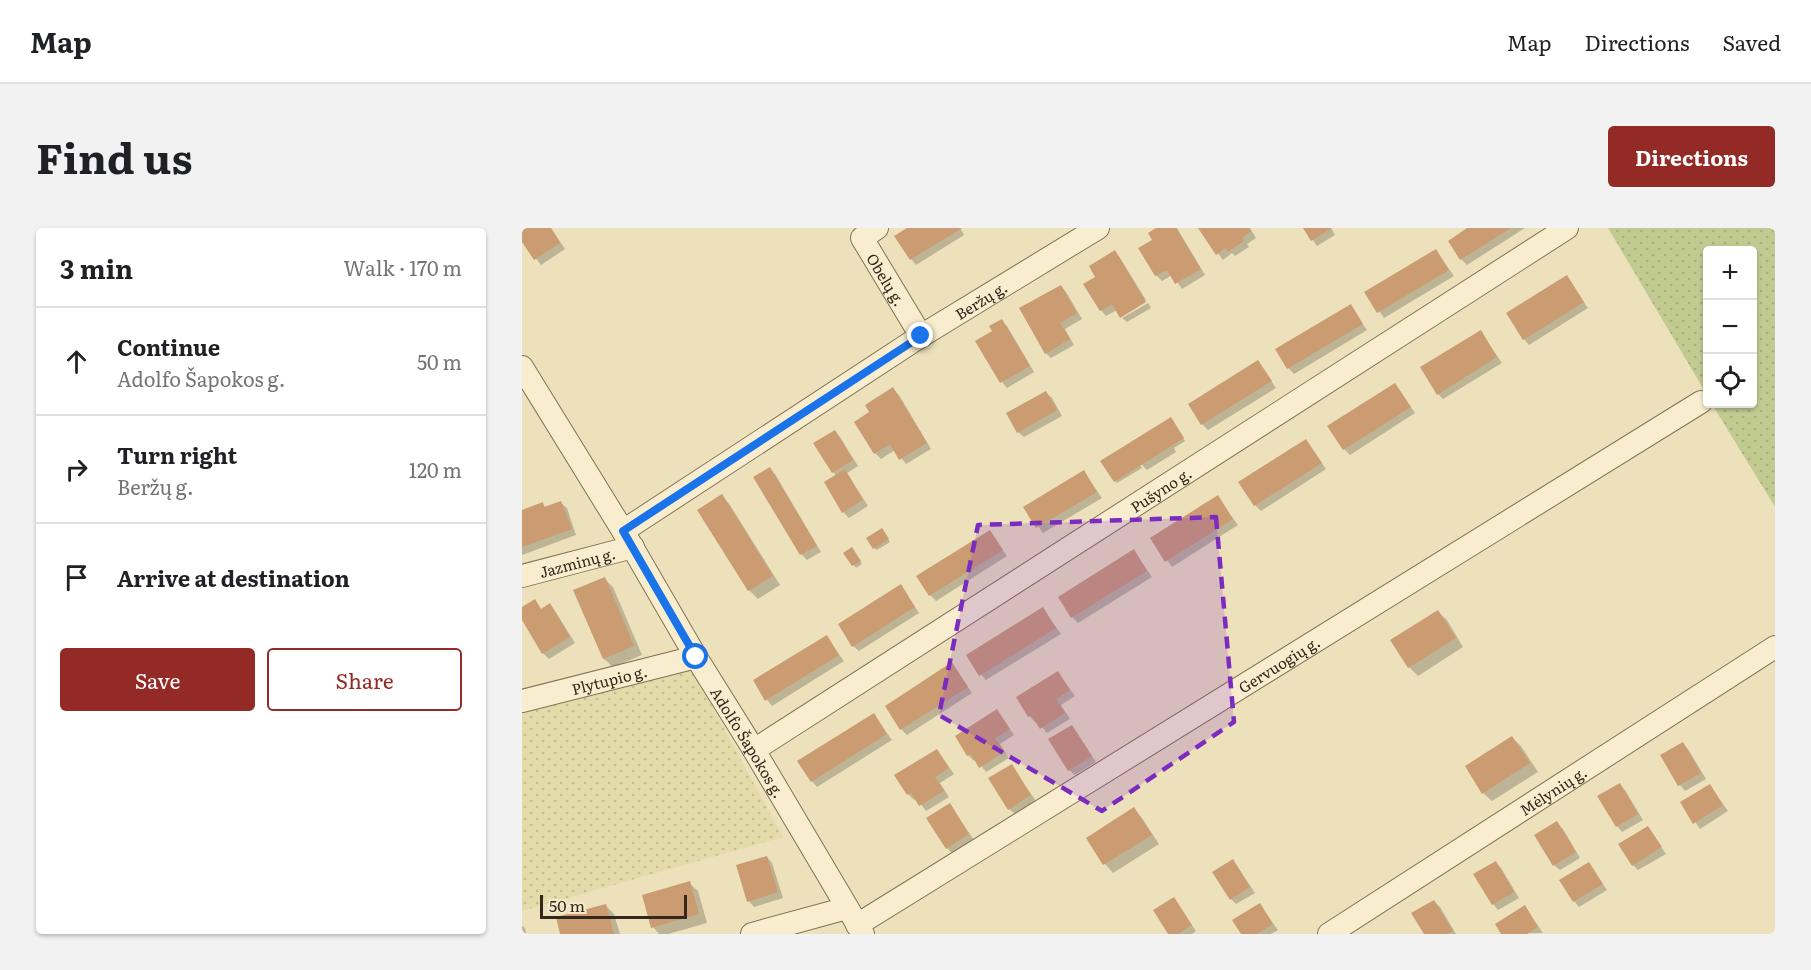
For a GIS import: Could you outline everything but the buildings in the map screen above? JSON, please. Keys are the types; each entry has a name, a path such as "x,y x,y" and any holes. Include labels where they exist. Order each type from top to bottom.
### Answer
{"street":[{"name":"Obelų g.","path":"877,228 862,237 921,336"},
{"name":"Beržų g.","path":"628,539 921,336 1098,228"},
{"name":"Pušyno g.","path":"754,750 1567,228"},
{"name":"Adolfo Šapokos g.","path":"524,374 628,539 696,657 856,922"},
{"name":"Gervuogių g.","path":"752,934 856,922 1701,402"},
{"name":"Jazminų g.","path":"522,576 628,539"},
{"name":"Mėlynių g.","path":"1329,934 1775,647"},
{"name":"Plytupio g.","path":"522,701 696,657"}],"highlighted area":[{"path":"1216,517 1234,722 1102,811 939,715 978,525"}],"shaded area":[{"path":"688,662 783,837 522,911 522,707"}],"green space":[{"path":"1608,228 1775,228 1775,507 1714,408 1757,408 1757,246 1703,246 1703,388"}],"route":[{"path":"696,657 623,531 921,336"}]}
